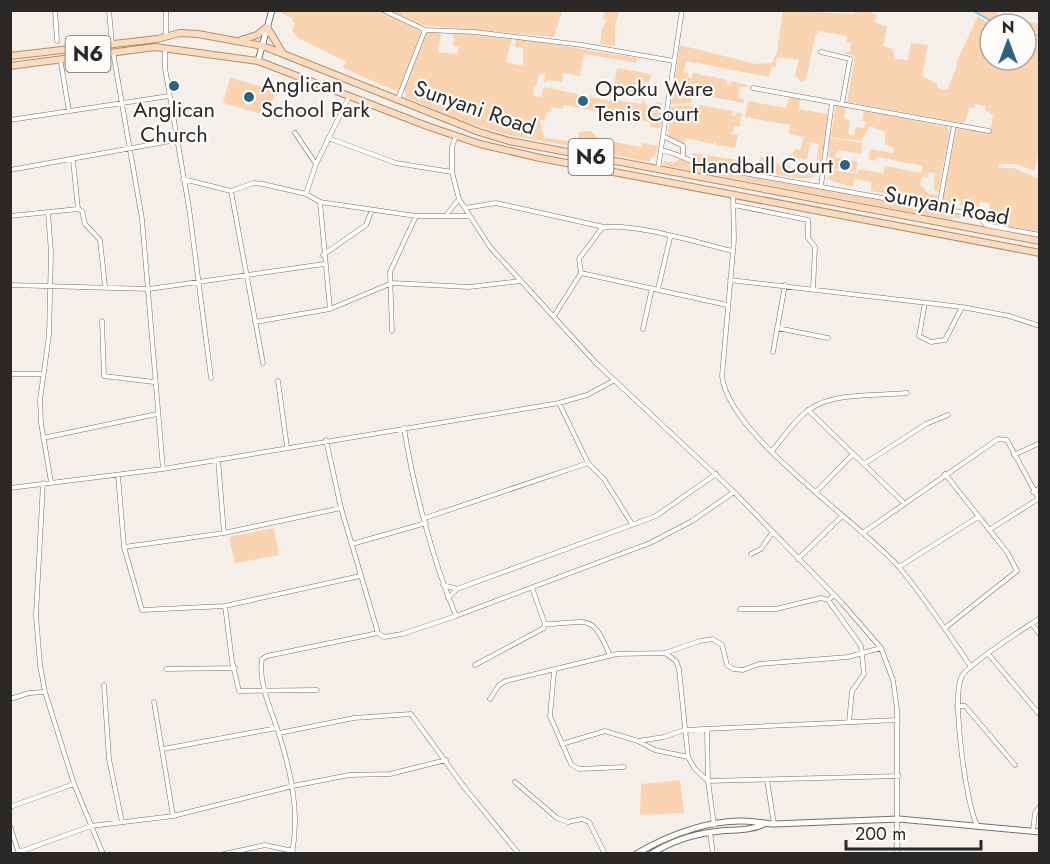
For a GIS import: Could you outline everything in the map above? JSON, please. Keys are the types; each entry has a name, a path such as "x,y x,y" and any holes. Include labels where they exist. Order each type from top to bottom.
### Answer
{"main road":[{"path":"240,40 257,35 267,27 283,52"},
{"name":"Sunyani Road","path":"10,66 166,38 180,33 240,40 283,52 479,132 509,141 1040,241"},
{"name":"Sunyani Road","path":"10,56 112,48 165,47"},
{"name":"N6","path":"165,47 258,61 457,136 540,159 1040,253"},
{"path":"796,196 805,207"}],"street":[{"path":"55,10 57,41"},
{"path":"109,10 112,48 131,149 149,289 154,382 163,469"},
{"path":"166,10 166,38"},
{"path":"258,61 272,10"},
{"path":"383,10 425,30 476,32 674,61"},
{"path":"658,169 682,10"},
{"path":"398,99 425,30"},
{"path":"165,47 169,96 200,284 211,378"},
{"path":"821,52 850,59 842,104"},
{"path":"61,64 69,111"},
{"path":"753,88 989,131"},
{"path":"10,120 169,96"},
{"path":"306,194 316,164 349,96"},
{"path":"820,186 832,102"},
{"path":"939,207 954,125"},
{"path":"295,133 316,164"},
{"path":"457,136 452,147 452,172 459,199 479,233 612,381 716,474 858,621 880,648 893,680 898,720 897,854"},
{"path":"663,136 683,146 683,155"},
{"path":"328,138 396,163 452,172"},
{"path":"10,170 176,140"},
{"path":"661,150 683,155 689,161 705,166 983,216 982,220 986,225 1040,235"},
{"path":"73,160 78,209 82,211 85,224 100,240 105,286"},
{"path":"183,179 231,191 254,183 306,194 320,202 416,216 447,214 469,216"},
{"path":"231,191 262,363"},
{"path":"732,194 734,205 732,251 723,387 758,438 842,516 864,532 899,567 971,667"},
{"path":"447,214 459,199"},
{"path":"320,202 323,255 330,309"},
{"path":"465,208 496,202 605,227 732,251"},
{"path":"734,205 808,220 808,238 815,247 813,289"},
{"path":"10,216 78,209"},
{"path":"323,255 366,225 372,210"},
{"path":"48,213 49,335 40,400 43,438 51,482"},
{"path":"392,331 391,267 416,216"},
{"path":"554,316 581,273 579,260 596,235 605,227"},
{"path":"658,289 670,238"},
{"path":"10,285 149,289 200,284 324,264"},
{"path":"581,273 727,305"},
{"path":"730,280 962,307 1009,316 1040,326"},
{"path":"255,322 330,309 392,283 454,287 521,281"},
{"path":"773,352 785,285"},
{"path":"643,329 652,288"},
{"path":"925,303 919,336 931,342 945,340 962,307"},
{"path":"102,321 104,376 154,382"},
{"path":"777,328 828,338"},
{"path":"10,374 42,374"},
{"path":"278,381 287,447"},
{"path":"10,488 163,469 326,440 559,404 587,395 612,381"},
{"path":"772,451 808,410 819,404 840,399 907,393"},
{"path":"559,404 588,463 604,479 632,524"},
{"path":"808,410 905,504"},
{"path":"43,438 157,414"},
{"path":"864,464 926,424 948,415"},
{"path":"404,428 442,585 456,616"},
{"path":"864,532 998,439 1007,440 1039,500 990,530"},
{"path":"326,440 341,508 378,633"},
{"path":"1014,455 1040,443"},
{"path":"816,492 854,454"},
{"path":"218,459 224,533"},
{"path":"352,544 588,463"},
{"path":"448,598 457,589 632,524 674,505 716,474"},
{"path":"945,474 990,530 1016,568 1016,574 945,628"},
{"path":"118,475 124,548 142,610 225,606 360,576"},
{"path":"43,483 36,615 40,665 45,692 74,784 103,854"},
{"path":"1033,492 1040,488"},
{"path":"224,854 265,845 292,852 297,824 293,786 265,691 261,666 267,656 378,633 391,637 456,616 650,543 692,521 734,492"},
{"path":"124,548 224,533 341,508"},
{"path":"798,559 842,516"},
{"path":"899,567 978,517"},
{"path":"751,554 761,549 772,533"},
{"path":"442,585 457,589"},
{"path":"532,588 545,624"},
{"path":"828,600 834,596"},
{"path":"740,609 776,609 821,598 828,600 850,627 862,652 864,674 852,691 849,722"},
{"path":"225,606 239,691 317,690"},
{"path":"977,825 969,806 957,706 957,685 971,667 1040,618"},
{"path":"545,624 580,620 594,626 599,629 610,656"},
{"path":"850,627 858,621"},
{"path":"475,665 540,632 545,624"},
{"path":"1032,624 1040,635"},
{"path":"490,699 499,685 506,681 610,656 665,653 700,640 713,639 722,645 727,665 733,669 748,670 759,664 848,657 880,648"},
{"path":"665,653 676,661 679,669 688,757 695,770 708,781 899,776"},
{"path":"989,655 1040,715"},
{"path":"166,669 235,668"},
{"path":"554,671 550,716 571,764 579,769 624,767"},
{"path":"104,686 110,768 122,822"},
{"path":"10,699 29,693 45,692"},
{"path":"153,702 173,816"},
{"path":"957,706 965,706 1015,765"},
{"path":"163,749 354,718 407,713 415,717 464,787 519,854"},
{"path":"638,741 664,737 684,730 898,720"},
{"path":"707,730 708,781 714,825"},
{"path":"562,744 605,731 638,741 655,750 688,757"},
{"path":"10,826 19,853 92,826 173,816 293,786 350,775 390,774 446,760"},
{"path":"767,780 774,824"},
{"path":"514,782 557,818 568,822 582,819 589,822 605,854"},
{"path":"10,807 74,784"},
{"path":"636,854 668,836 714,825 755,822 774,824 899,819 1036,832 1035,813 1040,806"},
{"path":"651,854 677,840 710,832 756,828 764,824"},
{"path":"710,832 713,854"}],"shaded area":[{"path":"284,10 382,11 421,32 398,92 343,68 346,62 298,38 292,30 295,23 292,21 293,18 282,14"},
{"path":"391,11 562,11 554,37 420,25"},
{"path":"595,11 619,11 615,25 615,46 600,44 602,29 607,20 603,19 605,12"},
{"path":"783,11 854,14 856,11 869,11 877,16 874,22 887,27 883,46 893,49 895,59 908,60 911,43 928,45 922,76 937,84 938,88 947,90 958,64 956,63 978,16 978,72 1038,72 1038,39 1039,151 1034,171 1016,164 999,164 999,168 1014,168 1039,179 1039,232 991,223 989,203 980,202 978,209 960,205 961,201 957,200 956,205 942,202 957,127 990,132 993,115 985,110 985,106 976,104 975,108 970,107 965,122 961,123 847,102 855,56 843,53 850,52 851,43 846,42 847,36 819,31 815,37 806,80 800,81 795,75 799,60 777,57 776,67 771,67 769,77 686,61 684,72 688,73 688,77 692,78 693,73 727,80 726,84 730,85 731,81 747,85 739,87 738,98 744,99 743,103 693,93 691,103 671,104 680,45 756,64 772,63 777,52"},
{"path":"427,32 441,33 438,52 457,54 459,47 453,46 454,33 476,33 512,38 506,62 523,66 523,48 515,47 516,38 637,58 637,63 584,54 580,76 563,73 562,82 548,80 544,82 545,75 539,74 536,86 533,86 534,96 541,97 544,87 610,101 611,99 641,104 643,99 646,105 655,107 656,102 663,103 660,113 664,114 661,128 650,127 650,122 564,105 563,109 552,107 551,112 546,113 545,121 540,120 544,138 578,142 579,132 591,131 599,139 640,147 642,143 658,146 656,156 649,162 609,154 589,144 586,149 508,135 454,118 406,97 404,89"},
{"path":"617,68 651,74 649,82 644,81 643,89 648,91 647,97 614,86"},
{"name":"Anglican School Park","path":"230,78 276,91 268,116 223,103"},
{"path":"789,97 800,99 799,109 828,114 822,161 816,161 819,144 810,142 807,160 792,157 794,149 800,150 804,137 789,134 790,125 745,117 748,101 786,108"},
{"path":"699,105 733,111 732,115 735,116 737,112 742,113 739,127 734,126 732,134 738,135 735,148 716,145 716,141 713,144 686,138 684,144 668,137 671,106 694,106 698,109"},
{"path":"836,106 846,107 844,118 850,121 848,134 854,135 856,127 864,128 866,122 862,121 864,110 948,127 949,134 938,193 934,190 935,173 929,172 928,177 922,176 920,184 929,194 938,195 936,202 871,191 871,182 854,179 853,187 829,180 828,169 857,174 858,169 883,173 885,166 921,173 923,166 877,157 876,161 868,159 871,149 893,153 894,149 885,144 885,132 870,126 861,141 830,137"},
{"path":"830,138 862,143 861,154 838,150 834,157 858,162 856,172 828,168"},
{"path":"692,153 750,162 748,170 698,160 692,157"},
{"path":"760,157 774,158 774,163 790,166 790,170 797,171 798,161 820,165 821,169 812,178 795,178 758,171"},
{"path":"679,159 709,168 958,212 958,215 971,220 953,217 952,220 663,165 664,161 674,163"},
{"path":"274,528 279,555 235,563 229,537"},
{"path":"680,780 684,813 640,815 641,784"}],"waterway":[{"path":"972,10 978,14"}],"place":[{"name":"Anglican Church","path":"174,86"},
{"name":"Anglican School Park","path":"249,97"},
{"name":"Opoku Ware Tenis Court","path":"583,101"},
{"name":"Handball Court","path":"845,165"}]}
